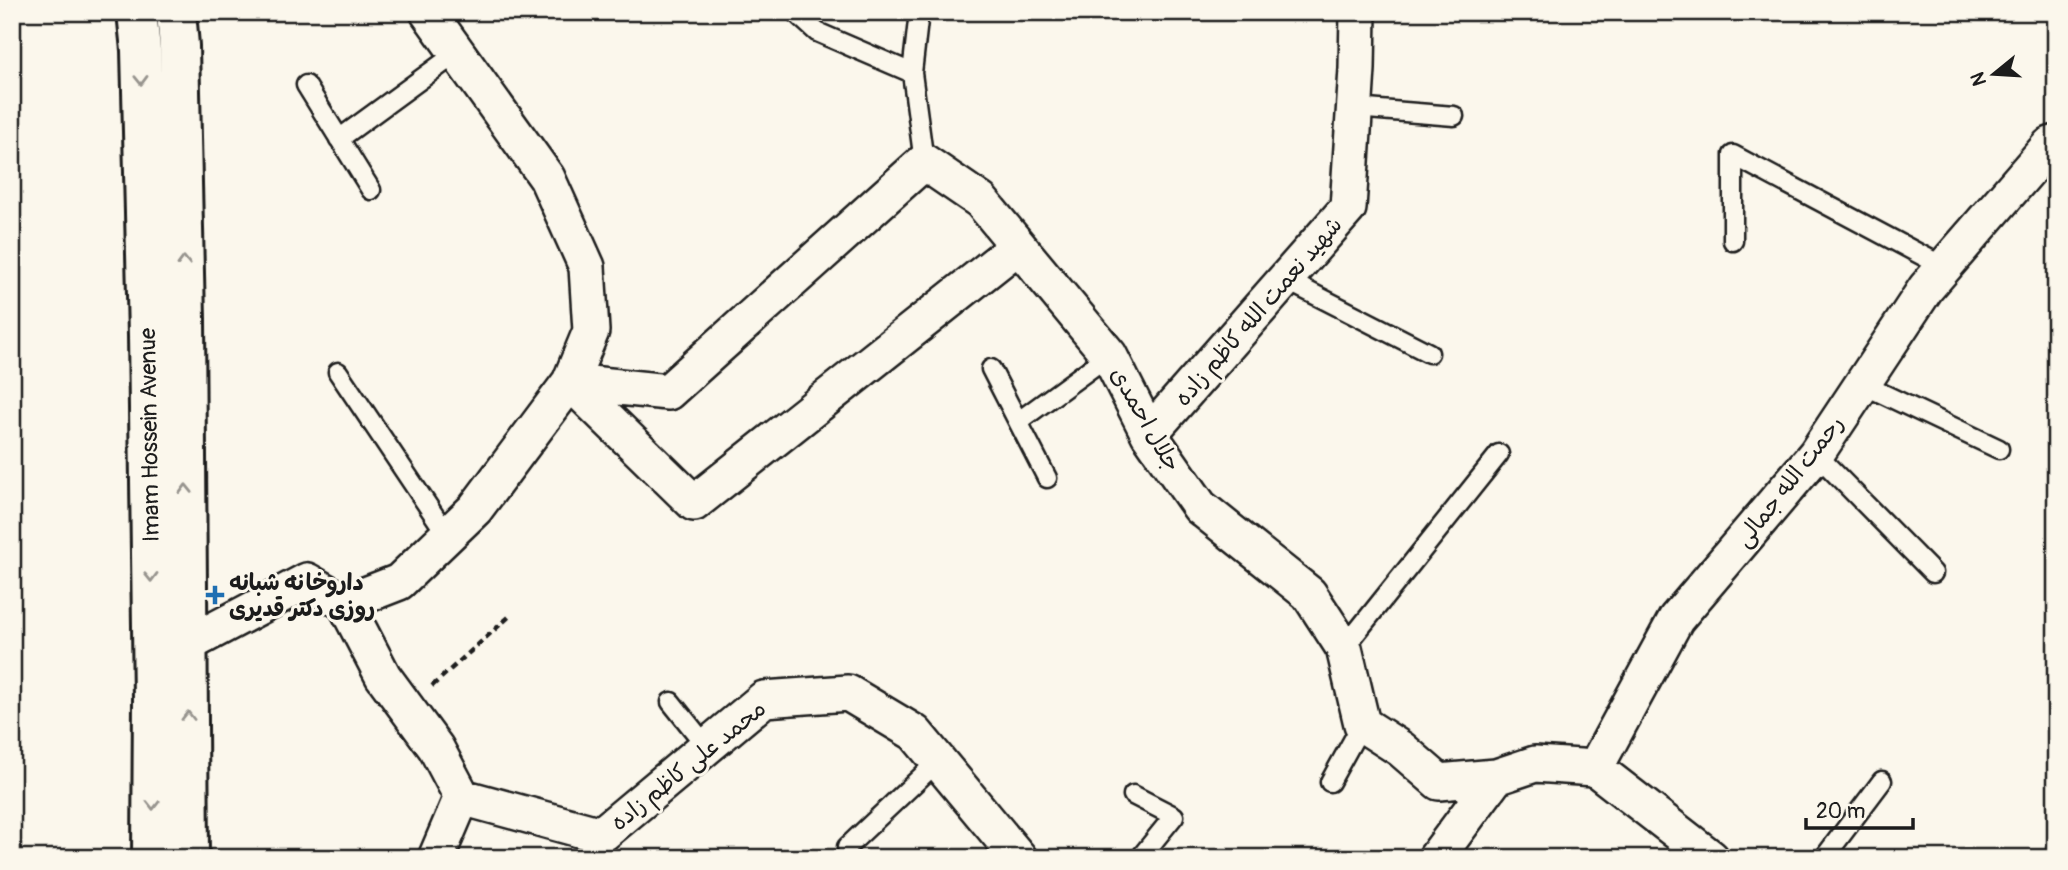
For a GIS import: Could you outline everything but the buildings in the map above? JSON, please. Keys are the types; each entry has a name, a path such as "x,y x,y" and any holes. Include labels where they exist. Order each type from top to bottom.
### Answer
{"main road":[{"name":"Imam Hossein Avenue","path":"137,12 141,50 148,335 153,699 152,858"},
{"name":"Imam Hossein Avenue","path":"176,12 184,306 189,858"}],"street":[{"path":"345,603 399,582 475,509 570,382 591,331 587,267 547,178 428,12"},
{"name":"شهید نعمت الله کاظم زاده","path":"1149,434 1348,208 1358,12"},
{"name":"رحمت الله جمالی","path":"1595,768 1676,619 1816,454 1926,288 2054,147"},
{"path":"570,382 668,392 924,162"},
{"name":"جلال احمدی","path":"924,162 981,201 1110,355 1149,434 1200,507 1310,594 1344,648 1362,724"},
{"path":"570,382 694,503 1018,246"},
{"path":"188,644 307,581 345,603 383,676 436,748 462,797 436,858"},
{"name":"محمد علی کاظم زاده","path":"462,797 601,835 764,699 848,693 915,733 1019,858"},
{"path":"1362,724 1401,749 1439,782 1496,777 1535,764 1595,768 1711,858"},
{"path":"1436,858 1496,777"}],"lane":[{"path":"795,12 817,32 912,73"},
{"path":"919,12 912,73 924,162"},
{"path":"339,139 457,52"},
{"path":"306,85 371,190"},
{"path":"1354,108 1454,116"},
{"path":"1734,241 1733,155 1944,267"},
{"path":"1286,280 1429,353"},
{"path":"1019,422 1110,355"},
{"path":"991,369 1047,478"},
{"path":"338,372 447,536"},
{"path":"1862,384 1998,449"},
{"path":"1344,648 1499,454"},
{"path":"1816,454 1933,573"},
{"path":"670,702 707,747"},
{"path":"1330,782 1362,724"},
{"path":"847,847 939,761"},
{"path":"1824,858 1882,781"},
{"path":"1133,795 1174,816 1140,858"}],"path":[{"path":"407,709 512,614"}],"place":[{"name":"داروخانه شبانه روزی دکتر قدیری","path":"215,595"}]}
